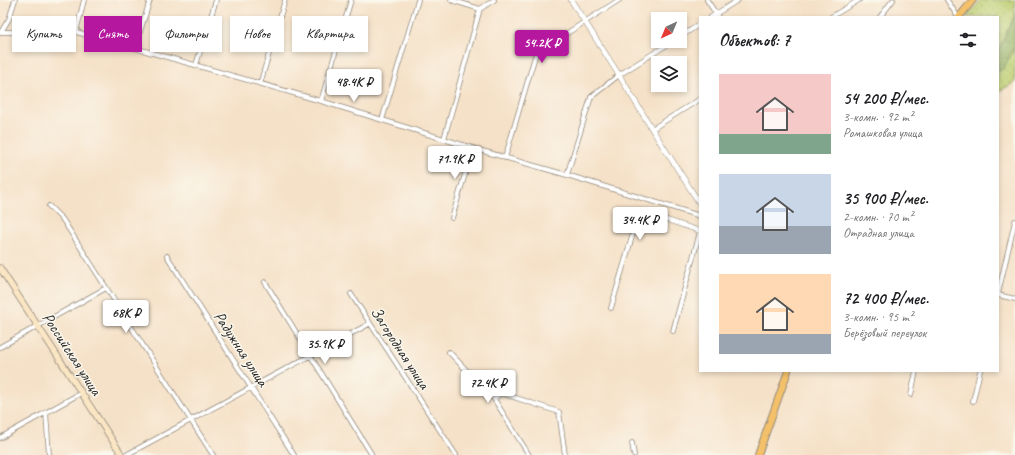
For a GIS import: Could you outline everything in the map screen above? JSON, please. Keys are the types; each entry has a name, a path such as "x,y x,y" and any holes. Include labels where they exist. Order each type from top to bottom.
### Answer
{"main road":[{"path":"959,16 973,0"},
{"name":"Российская улица","path":"0,268 122,455"},
{"path":"758,455 788,372"}],"street":[{"path":"0,32 9,19 15,0"},
{"path":"84,0 76,32 84,34"},
{"path":"142,26 150,0"},
{"path":"196,65 216,0"},
{"path":"260,84 285,0"},
{"path":"321,101 350,0"},
{"path":"382,120 418,0"},
{"path":"451,0 480,9"},
{"path":"444,139 480,9 494,0"},
{"path":"571,0 699,202"},
{"path":"505,158 536,53 619,0"},
{"path":"708,0 717,15 738,0"},
{"path":"834,16 859,0"},
{"path":"881,16 893,0"},
{"path":"947,0 957,16"},
{"path":"687,32 699,25"},
{"path":"0,32 12,32"},
{"path":"567,175 591,97 619,75 662,48"},
{"path":"142,50 321,101 699,216"},
{"path":"652,130 699,100"},
{"path":"452,218 466,171 479,150"},
{"path":"49,206 63,220 213,455"},
{"path":"611,308 637,220 642,216 649,214 699,231"},
{"path":"999,290 1015,222"},
{"path":"673,331 699,235"},
{"name":"Радужная улица","path":"167,256 294,455"},
{"path":"265,282 309,356 372,455"},
{"path":"0,347 106,288"},
{"name":"Загородная улица","path":"350,294 456,455"},
{"path":"999,294 1015,299"},
{"path":"126,455 369,324"},
{"path":"449,352 494,398 529,455"},
{"path":"911,395 916,372"},
{"path":"973,401 980,372"},
{"path":"0,438 81,393"},
{"path":"494,398 501,393 559,412 565,455"},
{"path":"46,412 50,455"},
{"path":"632,443 634,455"}],"green space":[{"path":"981,0 1015,0 1015,82 999,91 999,16 967,16"},
{"path":"1015,14 1015,47 1003,69 999,71 999,49"}]}
